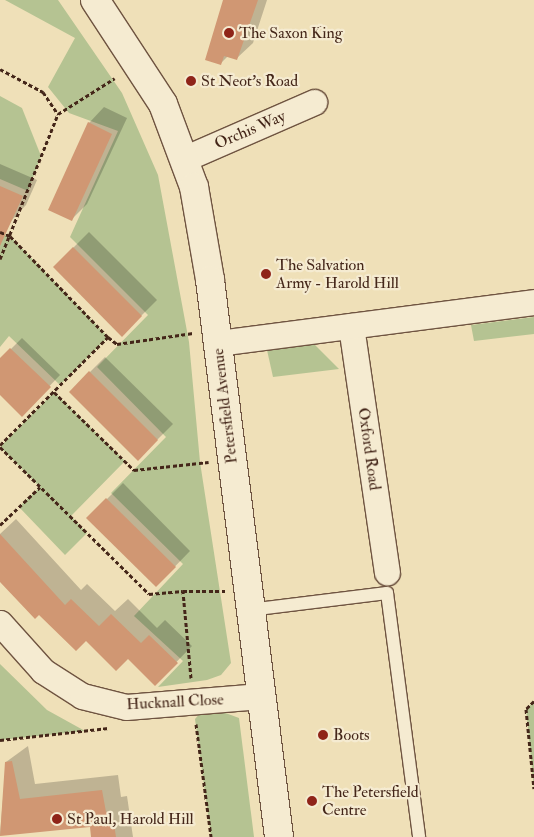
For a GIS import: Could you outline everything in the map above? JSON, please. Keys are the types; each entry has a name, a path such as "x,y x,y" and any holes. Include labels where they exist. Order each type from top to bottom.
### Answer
{"street":[{"name":"Petersfield Avenue","path":"95,0 138,64 186,158 217,336 249,610 279,837"},
{"name":"Orchis Way","path":"186,158 314,102"},
{"path":"217,336 351,326 534,302"},
{"name":"Oxford Road","path":"351,326 387,572"},
{"name":"Hucknall Close","path":"0,623 43,671 82,696 126,707 261,696"}],"lane":[{"path":"249,610 387,593 419,837"}],"path":[{"path":"0,259 58,114 138,64"},
{"path":"0,69 43,92 58,114"},
{"path":"0,232 10,236 117,344 217,336"},
{"path":"108,337 0,446 149,594 183,591"},
{"path":"54,392 134,470 232,459"},
{"path":"0,525 40,487"},
{"path":"534,700 526,709 534,789"},
{"path":"186,720 195,719"},
{"path":"0,740 113,728"}],"green space":[{"path":"5,0 58,0 122,93 158,175 189,342 200,462 231,663 221,675 207,680 158,687 183,661 134,616 183,564 111,493 166,437 97,367 148,315 70,237 118,131 69,113 48,87 75,38"},
{"path":"0,96 22,108 41,156 28,191 0,179"},
{"path":"0,232 10,236 108,337 60,385 9,336 0,347"},
{"path":"534,317 534,334 474,341 471,325"},
{"path":"314,344 339,369 273,377 267,350"},
{"path":"54,392 125,461 71,516 87,533 65,555 19,507 40,487 0,447"},
{"path":"0,664 47,710 85,731 0,740"},
{"path":"534,701 534,789 526,709"},
{"path":"202,711 220,711 239,718 254,837 211,837 195,719"}],"building":[{"name":"The Saxon King","path":"223,0 258,0 237,60 224,56 221,65 205,60"},
{"path":"88,122 112,134 72,221 48,210"},
{"path":"0,186 23,196 0,246"},
{"path":"73,247 142,316 122,337 53,267"},
{"path":"10,348 51,387 22,417 0,395 0,358"},
{"path":"89,371 158,440 138,461 69,392"},
{"path":"106,498 176,567 156,587 86,518"},
{"path":"0,534 65,605 71,599 99,626 111,614 141,643 149,635 178,663 155,686 128,659 116,671 86,641 76,651 39,615 35,619 0,582"},
{"name":"St Paul, Harold Hill","path":"12,761 20,799 102,790 106,812 112,811 116,837 91,837 90,827 0,836 5,762"}],"place":[{"name":"The Saxon King","path":"229,33"},
{"name":"St Neot's Road","path":"191,81"},
{"name":"The Salvation Army - Harold Hill","path":"266,274"},
{"name":"Boots","path":"323,735"},
{"name":"The Petersfield Centre","path":"312,801"},
{"name":"St Paul, Harold Hill","path":"57,819"}]}
